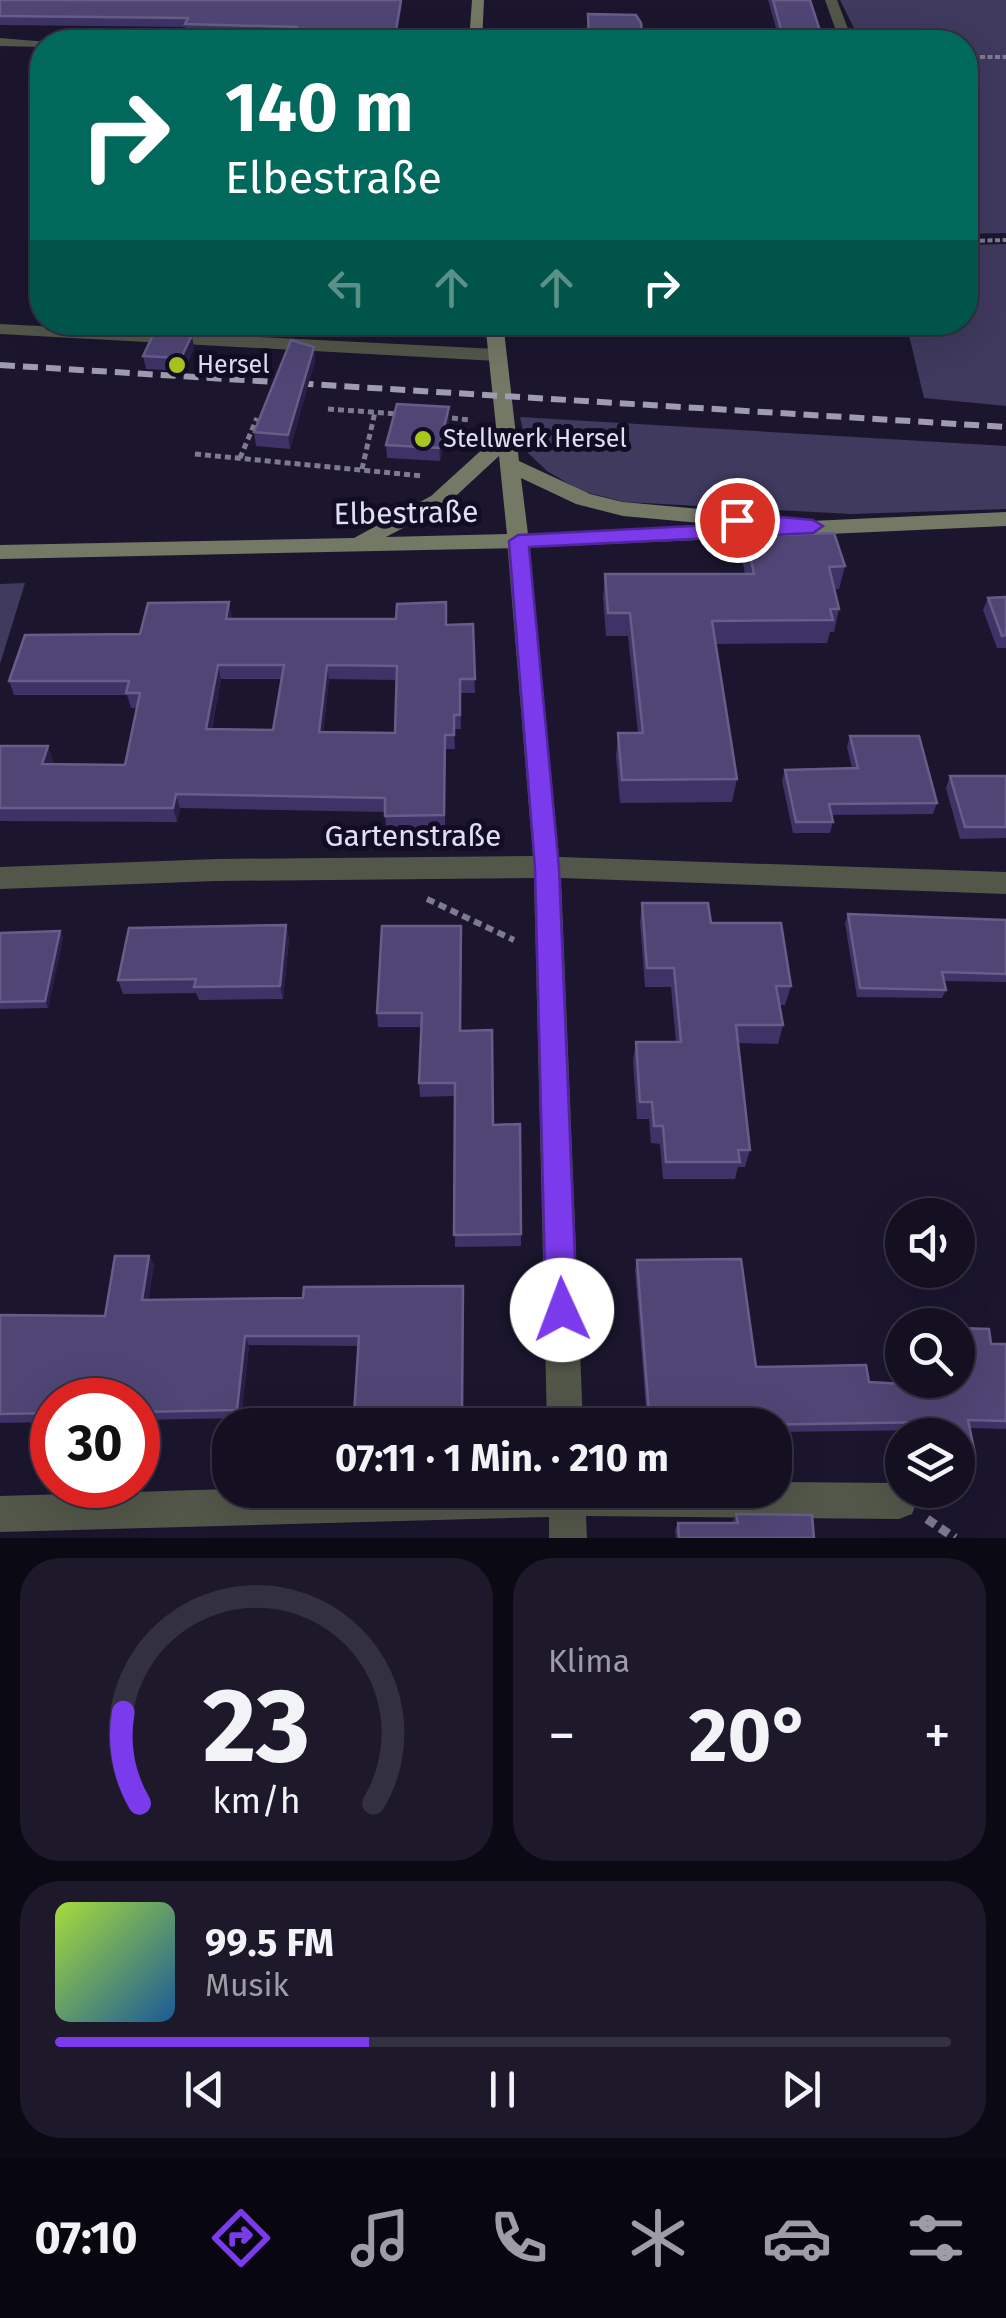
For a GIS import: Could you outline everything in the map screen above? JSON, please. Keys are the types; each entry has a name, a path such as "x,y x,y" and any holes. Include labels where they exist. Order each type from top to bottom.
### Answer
{"main road":[{"path":"477,30 478,0"},
{"path":"495,335 518,541"},
{"path":"357,543 438,501 506,452"},
{"name":"Elbestraße","path":"506,452 583,499 624,509 813,526"},
{"name":"Elbestraße","path":"0,552 518,541 1006,520"}],"street":[{"path":"831,0 842,30"},
{"path":"0,42 30,43"},
{"path":"0,330 30,331"},
{"path":"103,335 496,354"},
{"path":"518,541 547,868 564,1408"},
{"name":"Gartenstraße","path":"0,878 547,868 1006,883"},
{"path":"792,1499 885,1501"},
{"path":"0,1514 212,1507"},
{"path":"568,1508 568,1538"}],"path":[{"path":"978,57 1006,57"},
{"path":"978,241 1006,240"},
{"path":"328,409 413,415"},
{"path":"362,470 375,412"},
{"path":"432,416 470,420"},
{"path":"240,458 257,418"},
{"path":"195,454 441,478"},
{"path":"409,868 431,904 506,939 550,946"}],"shaded area":[{"path":"840,0 1006,0 1006,233 978,234 978,30 855,30"},
{"path":"1006,244 1006,406 924,398 909,335 978,335 978,245"},
{"path":"520,417 1006,446 1006,509 851,514 625,502 581,491 547,471 528,453"},
{"path":"25,583 0,664 0,584"}],"building":[{"path":"0,0 401,0 396,30 185,24 188,18 0,16"},
{"path":"773,0 810,0 820,30 781,30"},
{"path":"588,14 636,15 642,30 589,30"},
{"path":"153,335 192,335 181,358 143,356"},
{"path":"291,340 314,347 288,435 254,432"},
{"path":"397,404 449,407 439,448 386,445"},
{"path":"834,533 845,566 829,567 839,609 830,609 833,620 712,621 737,779 622,780 618,733 643,733 630,613 608,613 605,574 754,574 746,536"},
{"path":"1006,597 1006,635 1002,636 988,598"},
{"path":"229,602 226,619 396,619 397,604 446,602 446,625 473,624 475,679 460,679 460,715 454,715 454,735 445,735 444,815 385,816 385,798 176,794 173,808 0,808 0,746 48,746 42,764 125,765 140,693 126,693 129,681 9,681 25,635 140,634 148,603","holes":["218,665 284,665 273,730 206,729","327,665 397,666 395,733 319,732"]},
{"path":"850,736 919,736 937,803 829,804 833,822 796,822 785,770 858,768"},
{"path":"950,776 1006,776 1006,827 965,827"},
{"path":"642,903 708,903 711,923 781,923 791,986 776,986 783,1025 736,1025 750,1150 738,1150 740,1162 666,1162 663,1126 654,1126 652,1102 640,1102 636,1042 681,1042 674,968 647,968"},
{"path":"848,914 1006,920 1006,974 942,972 946,990 860,988"},
{"path":"286,925 280,986 194,987 196,979 118,980 129,928"},
{"path":"382,926 461,926 460,1031 492,1030 493,1125 520,1124 521,1234 454,1235 455,1083 419,1083 422,1013 377,1013"},
{"path":"60,931 45,1001 0,1002 0,933"},
{"path":"115,1256 149,1256 142,1300 303,1298 304,1287 463,1286 462,1408 354,1408 359,1336 245,1336 237,1408 160,1412 160,1378 30,1378 30,1413 0,1414 0,1315 105,1316"},
{"path":"741,1259 756,1367 866,1365 869,1382 885,1383 885,1398 975,1398 975,1329 989,1329 991,1344 1006,1344 1006,1421 885,1418 885,1423 792,1424 792,1408 649,1408 637,1260"},
{"path":"736,1514 812,1515 814,1538 679,1538 678,1523 738,1523"}],"railway":[{"path":"0,365 1006,427"}],"place":[{"name":"Hersel","path":"177,365"},
{"name":"Stellwerk Hersel","path":"423,439"}],"route":[{"path":"562,1310 547,868 518,541 813,526 737,520"}]}
